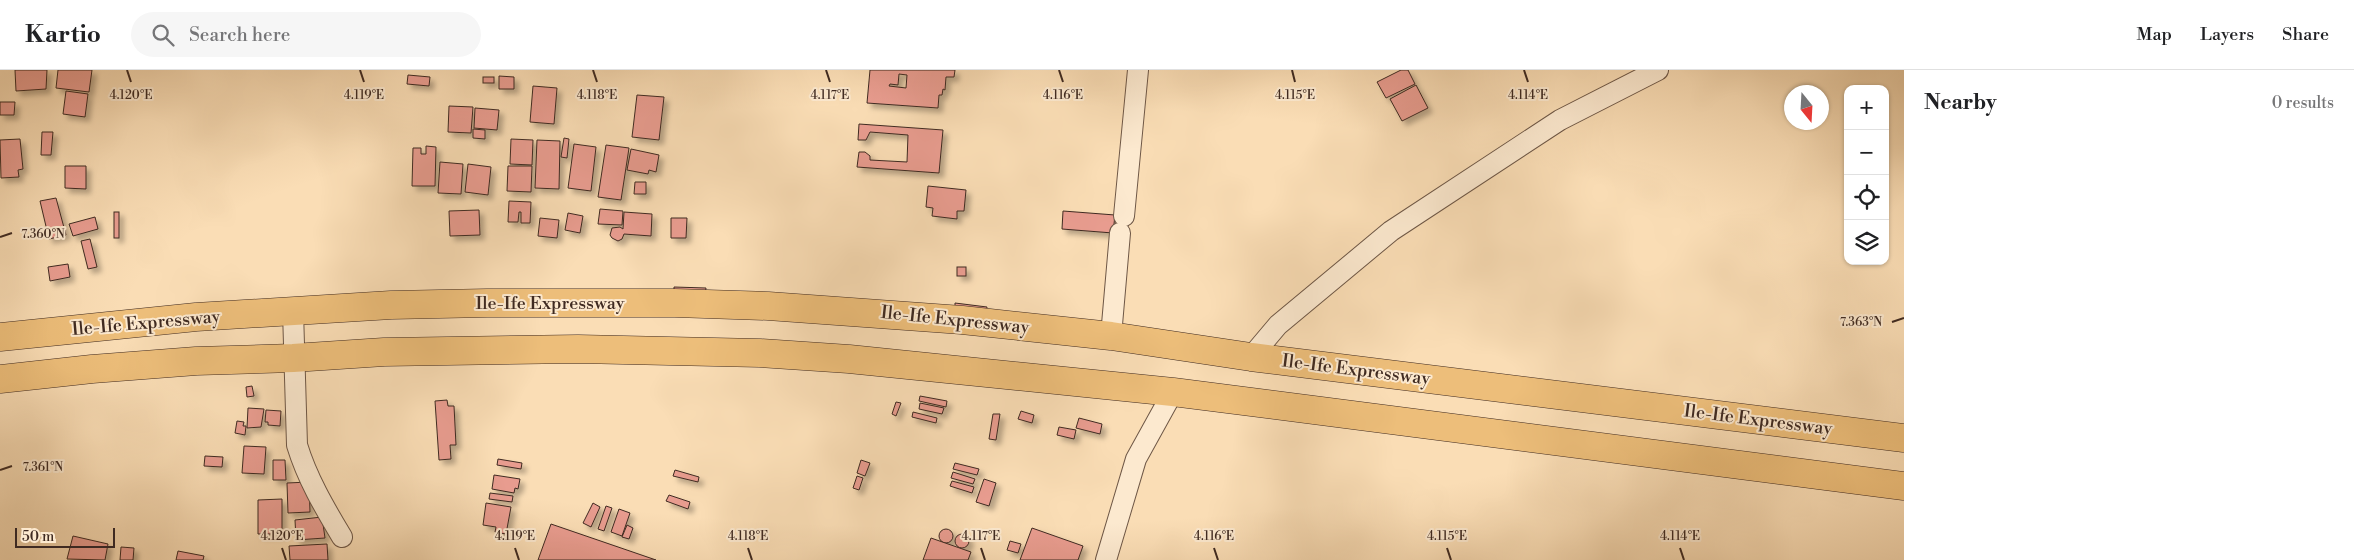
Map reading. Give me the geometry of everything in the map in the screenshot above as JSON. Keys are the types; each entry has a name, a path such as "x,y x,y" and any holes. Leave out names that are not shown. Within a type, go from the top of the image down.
{"highway":[{"name":"Ile-Ife Expressway","path":"0,337 102,325 293,311 487,303 759,305 916,316 1111,336 1251,357 1904,438"},
{"path":"0,379 92,369 186,362 475,349 672,350 849,359 1174,392 1904,486"}],"street":[{"path":"1111,336 1138,70"},
{"path":"1251,357 1278,325 1391,231 1560,120 1658,70"},
{"path":"293,311 297,445 302,464 342,537"},
{"path":"1106,560 1136,459 1174,392"}],"building":[{"path":"15,70 47,70 46,89 16,91"},
{"path":"58,70 92,70 89,92 56,88"},
{"path":"870,70 955,70 954,77 946,77 945,90 943,89 942,95 939,95 938,108 867,103","holes":["899,74 907,75 906,88 889,86 890,84 898,85"]},
{"path":"1401,70 1408,70 1415,84 1386,98 1377,82"},
{"path":"408,75 430,77 429,86 407,84"},
{"path":"499,76 514,77 514,89 499,89"},
{"path":"483,77 494,77 494,83 483,83"},
{"path":"1416,85 1428,108 1402,121 1390,99"},
{"path":"533,86 557,88 554,124 530,122"},
{"path":"66,91 88,94 85,117 63,114"},
{"path":"637,95 664,97 659,140 632,137"},
{"path":"0,102 15,102 14,115 0,115"},
{"path":"449,106 473,107 471,133 448,132"},
{"path":"475,108 499,110 497,130 474,128"},
{"path":"859,124 943,130 939,173 857,167 859,152 865,152 870,156 870,160 907,162 908,135 870,132 866,140 858,140"},
{"path":"473,129 485,130 485,139 473,138"},
{"path":"42,132 53,132 51,155 41,155"},
{"path":"564,138 569,139 567,158 561,157"},
{"path":"20,139 23,169 18,170 19,177 1,178 0,140"},
{"path":"511,139 533,140 532,165 510,164"},
{"path":"537,140 560,141 559,189 535,188"},
{"path":"574,144 596,147 591,191 568,188"},
{"path":"606,145 629,148 621,200 598,197"},
{"path":"426,146 436,147 435,186 412,186 413,148 421,148 421,154 426,154"},
{"path":"631,149 659,155 656,172 649,170 648,174 627,170"},
{"path":"440,162 463,164 461,194 438,193"},
{"path":"468,164 491,167 488,195 465,192"},
{"path":"65,166 86,166 86,189 65,188"},
{"path":"508,166 532,166 531,192 507,191"},
{"path":"635,182 646,182 646,194 634,194"},
{"path":"928,186 966,190 964,211 957,211 957,219 932,216 933,208 926,207"},
{"path":"56,198 66,235 49,239 40,201"},
{"path":"509,201 531,202 530,223 521,223 521,212 519,212 518,222 508,222"},
{"path":"600,209 623,211 622,225 598,224"},
{"path":"479,210 480,235 450,236 449,211"},
{"path":"1063,211 1115,215 1113,233 1062,229"},
{"path":"114,212 119,212 119,238 114,238"},
{"path":"624,212 652,214 651,236 624,234 622,239 618,241 612,238 610,235 612,228 620,227 623,229"},
{"path":"568,213 583,216 580,233 565,230"},
{"path":"95,217 98,229 73,236 69,224"},
{"path":"540,218 559,220 557,238 538,236"},
{"path":"671,218 687,218 686,238 671,238"},
{"path":"90,239 97,267 88,269 81,241"},
{"path":"68,264 70,277 50,281 48,267"},
{"path":"957,267 966,267 966,276 957,276"},
{"path":"674,287 706,288 705,295 674,294"},
{"path":"955,303 987,307 986,313 955,309"},
{"path":"252,386 254,396 247,397 246,387"},
{"path":"920,396 947,401 946,407 919,401"},
{"path":"447,400 448,406 454,406 456,445 450,445 451,459 439,460 435,401"},
{"path":"896,402 901,403 896,416 892,414"},
{"path":"920,403 944,408 942,414 919,409"},
{"path":"248,408 264,409 261,427 247,428"},
{"path":"266,410 281,411 280,426 268,425 268,422 265,422"},
{"path":"1021,411 1034,415 1032,423 1018,419"},
{"path":"913,412 937,418 936,423 912,417"},
{"path":"993,414 1000,414 996,440 989,439"},
{"path":"1079,418 1102,424 1100,434 1076,428"},
{"path":"237,421 244,422 243,426 246,426 245,435 235,433"},
{"path":"1059,427 1076,430 1074,439 1057,435"},
{"path":"244,446 266,447 264,474 242,473"},
{"path":"205,456 223,457 222,467 204,466"},
{"path":"498,459 522,463 521,469 497,465"},
{"path":"273,460 285,460 286,480 273,480"},
{"path":"861,460 870,463 865,476 857,473"},
{"path":"955,463 979,469 977,475 953,469"},
{"path":"675,470 699,477 698,482 673,476"},
{"path":"953,472 975,479 973,484 951,478"},
{"path":"494,475 520,479 518,489 515,488 514,493 492,489"},
{"path":"857,476 863,478 859,490 853,488"},
{"path":"984,479 996,483 989,506 976,502"},
{"path":"952,481 974,487 972,493 950,486"},
{"path":"309,482 310,512 288,513 287,483"},
{"path":"490,493 513,496 512,502 489,499"},
{"path":"669,495 690,502 688,509 666,501"},
{"path":"282,499 282,534 258,534 258,500"},
{"path":"486,503 511,507 506,534 495,532 496,527 483,525"},
{"path":"593,503 600,507 591,527 583,523"},
{"path":"606,506 612,508 604,531 598,529"},
{"path":"619,509 630,513 622,536 611,532"},
{"path":"322,517 325,538 296,540 295,520"},
{"path":"551,524 656,560 538,560"},
{"path":"627,525 633,528 629,539 622,537"},
{"path":"1032,528 1083,546 1078,560 1020,560"},
{"path":"946,529 951,531 953,536 951,541 946,543 941,541 939,536 941,531"},
{"path":"962,534 967,536 969,541 967,546 962,548 957,546 955,541 957,536"},
{"path":"73,536 108,544 105,560 67,559"},
{"path":"931,538 971,552 968,560 923,560"},
{"path":"1010,541 1021,544 1018,553 1007,550"},
{"path":"327,544 328,560 290,560 289,546"},
{"path":"121,547 134,548 133,560 120,560"},
{"path":"178,551 204,556 203,560 176,560"}]}
